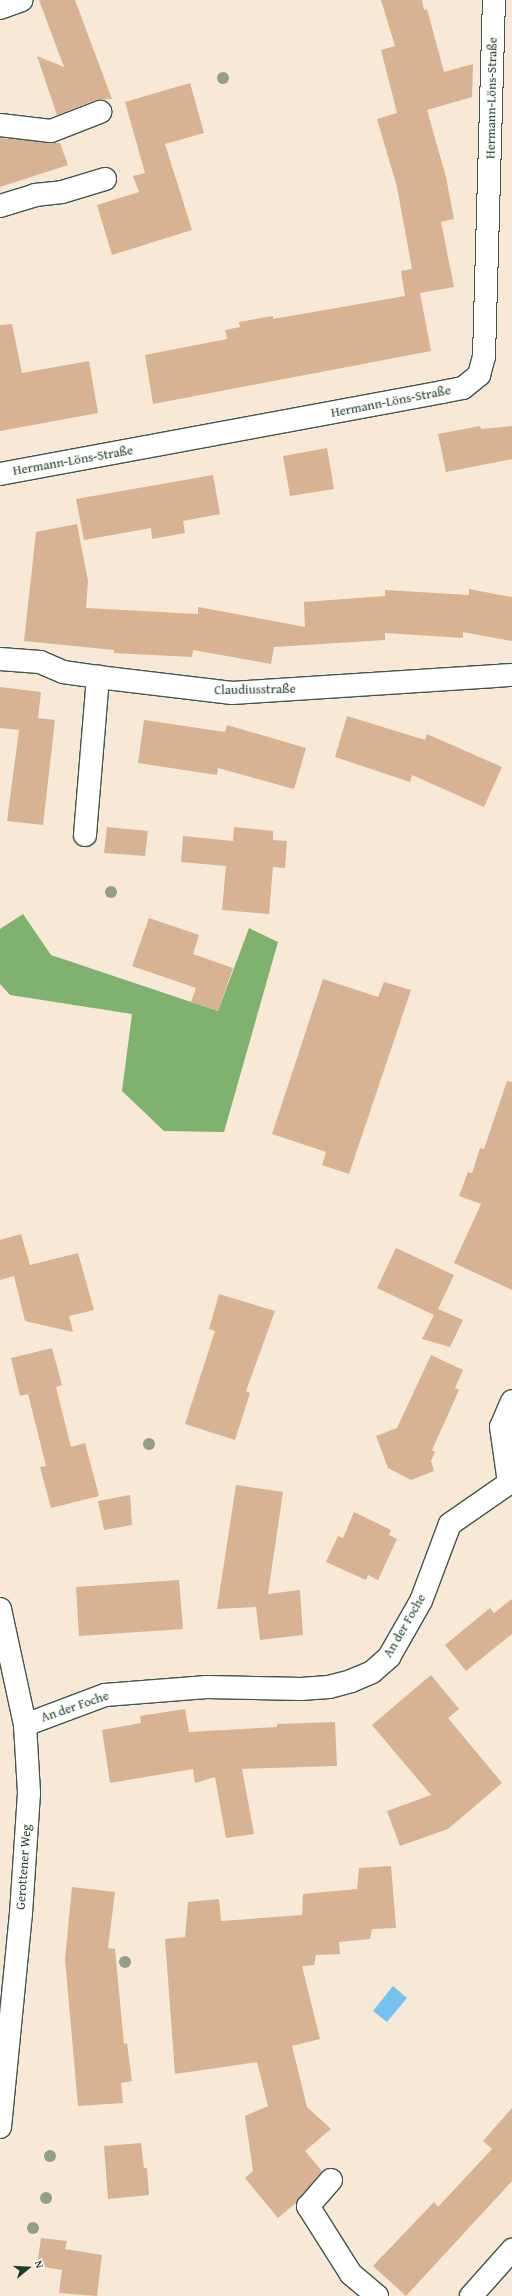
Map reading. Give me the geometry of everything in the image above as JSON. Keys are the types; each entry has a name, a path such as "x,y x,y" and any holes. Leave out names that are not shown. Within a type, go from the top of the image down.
{"street":[{"path":"0,8 22,0"},
{"name":"Hermann-Löns-Straße","path":"0,474 463,388 479,375 484,356 494,0"},
{"path":"0,125 51,131 100,112"},
{"path":"0,206 35,195 62,192 105,179"},
{"name":"Claudiusstraße","path":"0,659 40,662 63,672 232,693 512,674"},
{"path":"85,835 98,677"},
{"name":"An der Foche","path":"25,1725 105,1695 207,1687 322,1687 351,1681 372,1672 389,1657 421,1601 450,1524 511,1482 501,1427 512,1401"},
{"name":"Gerottener Weg","path":"0,1609 25,1725 29,1793 20,1919 0,2127"},
{"path":"331,2180 308,2206 351,2274 377,2296"},
{"path":"471,2296 512,2250"}],"green space":[{"path":"23,914 51,955 218,1011 249,928 278,942 224,1132 164,1131 122,1091 132,1014 10,995 0,984 0,929"}],"water":[{"path":"393,1986 407,1998 387,2022 373,2011"}],"building":[{"path":"39,0 75,0 112,99 95,100 57,115 37,56 64,67"},
{"path":"381,0 422,0 424,10 427,9 444,72 473,64 472,97 427,110 446,177 454,219 441,222 454,287 420,293 431,351 153,404 145,355 227,339 225,330 240,327 239,322 273,316 273,319 405,296 401,271 412,269 397,187 377,119 397,113 381,50 395,46"},
{"path":"190,83 204,133 165,144 192,230 112,255 97,205 139,192 133,176 145,173 125,102"},
{"path":"0,138 60,143 68,165 0,187"},
{"path":"12,324 22,373 89,361 98,413 0,431 0,325"},
{"path":"480,426 481,429 512,426 512,459 446,472 438,434"},
{"path":"327,448 334,489 290,496 283,456"},
{"path":"213,475 220,514 183,521 185,533 152,539 151,528 84,540 76,499"},
{"path":"77,524 88,581 86,608 198,614 198,607 305,627 304,602 385,596 385,590 469,595 469,589 512,597 512,641 463,632 463,638 385,633 385,640 274,647 271,664 193,650 192,657 114,653 114,650 24,641 36,532"},
{"path":"0,687 41,692 38,718 55,720 43,825 7,821 19,730 0,728"},
{"path":"347,716 425,740 427,734 502,767 484,807 412,775 410,782 335,757"},
{"path":"144,720 225,732 227,725 306,748 294,789 218,768 217,775 138,763"},
{"path":"107,827 148,831 145,856 104,853"},
{"path":"234,827 273,831 273,840 287,841 285,868 273,867 269,914 222,910 226,866 181,862 183,836 233,841"},
{"path":"149,918 199,935 193,954 233,968 218,1011 191,1002 196,988 132,966"},
{"path":"323,979 378,997 384,982 411,990 349,1174 322,1165 326,1152 272,1134"},
{"path":"507,1081 512,1082 512,1290 454,1263 481,1204 459,1196 468,1172 472,1173 480,1148 484,1149"},
{"path":"21,1234 30,1265 78,1253 94,1310 69,1316 73,1332 25,1321 14,1276 0,1280 0,1240"},
{"path":"396,1248 454,1275 438,1309 463,1320 450,1347 422,1339 434,1315 377,1288"},
{"path":"219,1294 275,1311 246,1391 250,1393 235,1440 185,1424 215,1331 209,1329"},
{"path":"52,1348 62,1385 56,1387 71,1447 85,1443 99,1496 51,1508 40,1467 46,1466 28,1394 20,1396 11,1358"},
{"path":"431,1355 463,1370 455,1388 459,1390 432,1450 435,1452 431,1461 434,1471 411,1480 388,1468 376,1436 397,1428"},
{"path":"236,1485 283,1492 268,1594 300,1590 303,1635 260,1640 256,1607 217,1609"},
{"path":"130,1495 132,1525 104,1530 98,1501"},
{"path":"354,1512 391,1530 389,1535 397,1539 378,1580 368,1575 366,1580 326,1562 338,1536 343,1538"},
{"path":"179,1580 183,1629 79,1636 76,1587"},
{"path":"512,1599 512,1634 466,1671 445,1645 490,1608 494,1613"},
{"path":"431,1675 459,1709 448,1718 502,1783 448,1829 400,1846 387,1811 431,1795 372,1725"},
{"path":"185,1709 189,1732 277,1727 277,1724 335,1722 337,1766 242,1769 254,1834 226,1838 215,1777 195,1783 193,1769 110,1783 102,1730 141,1723 140,1716"},
{"path":"391,1866 396,1928 372,1929 370,1939 339,1942 340,1954 316,1955 314,1965 302,1966 320,2039 292,2046 307,2107 331,2129 305,2151 322,2171 297,2202 278,2218 245,2178 253,2171 245,2116 268,2106 257,2062 175,2074 165,1939 185,1937 188,1902 219,1899 221,1921 302,1915 303,1894 357,1889 359,1868"},
{"path":"72,1887 115,1892 108,1948 115,1949 124,2044 127,2043 132,2081 121,2083 123,2103 78,2106 65,1959"},
{"path":"512,2108 512,2181 406,2296 373,2266 434,2202 438,2207 492,2149 483,2141"},
{"path":"141,2143 144,2168 147,2168 149,2195 108,2199 104,2146"},
{"path":"41,2238 67,2241 65,2249 102,2255 97,2296 59,2293 64,2255 62,2270 37,2266"}]}
